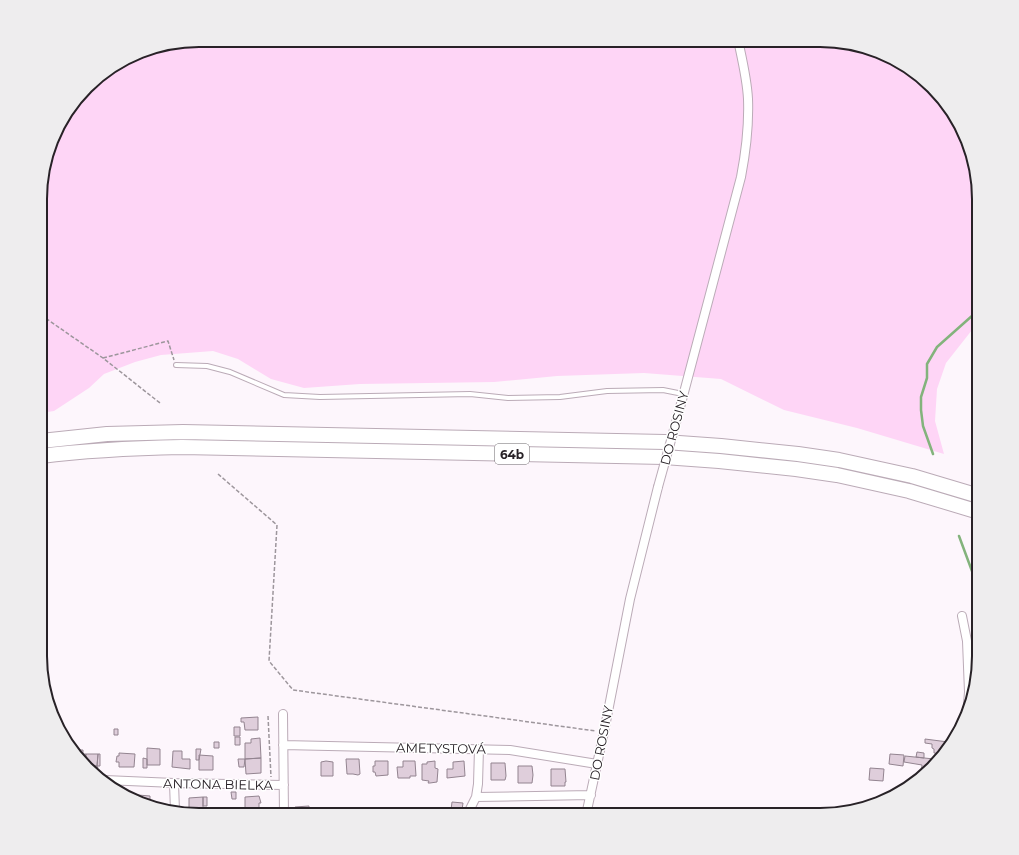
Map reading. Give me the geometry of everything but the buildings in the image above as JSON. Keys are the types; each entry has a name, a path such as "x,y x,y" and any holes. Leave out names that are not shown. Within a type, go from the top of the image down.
{"highway":[{"name":"64b","path":"47,441 70,437 107,434 182,432 673,443 757,449 839,460 912,476 972,494"},
{"name":"64b","path":"47,455 108,449 182,447 680,458 757,464 837,475 909,491 972,510"}],"street":[{"name":"DO ROSINY","path":"588,808 630,599 658,487 741,177 748,124 748,98 739,47"},
{"path":"962,616 968,641 969,686"},
{"name":"ANTONA BIELKA","path":"112,780 284,785 283,714"},
{"name":"AMETYSTOVÁ","path":"283,745 510,750 597,764"},
{"path":"470,808 476,797 480,749"},
{"path":"174,783 175,806"},
{"path":"284,785 284,808"},
{"path":"476,797 591,795"}],"lane":[{"path":"176,365 207,366 230,372 284,395 320,398 470,394 508,398 560,397 607,391 663,390 684,394"}],"path":[{"path":"47,319 103,358 160,403"},
{"path":"103,358 168,341 176,365"},
{"path":"218,474 277,525 269,661 293,690 604,732"},
{"path":"268,716 271,780"}],"shaded area":[{"path":"189,47 840,48 869,55 896,67 920,85 941,107 952,123 967,160 972,189 972,330 946,363 937,389 935,421 944,454 857,428 784,410 721,379 644,373 557,376 494,382 360,384 304,388 271,379 238,359 213,351 161,355 135,362 104,374 89,388 54,411 47,412 47,189 52,160 67,123 78,107 99,85 123,67 160,52"}],"waterway":[{"path":"933,454 923,426 921,410 921,397 927,378 927,364 937,347 972,316"},
{"path":"959,536 972,571"}]}
